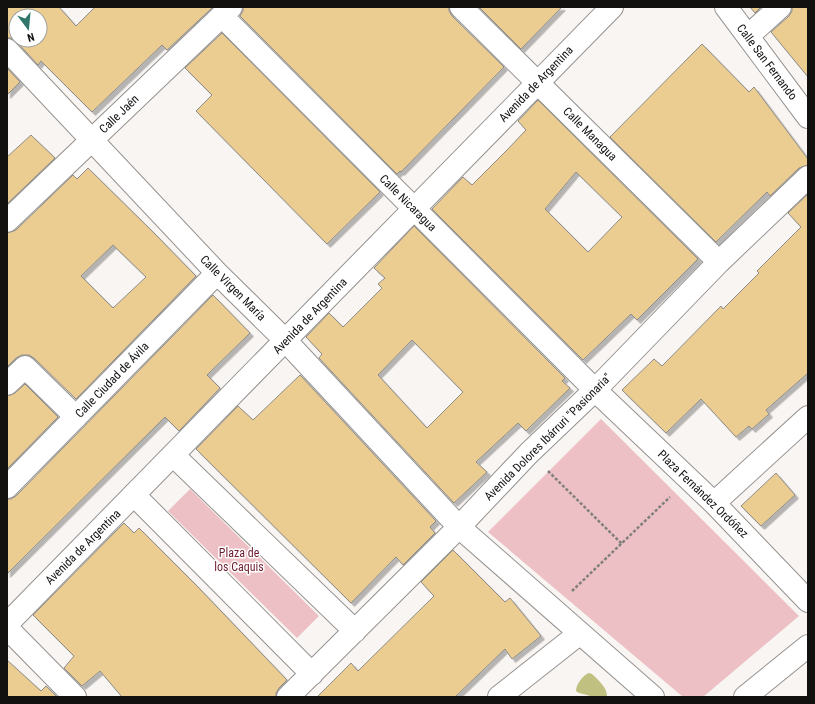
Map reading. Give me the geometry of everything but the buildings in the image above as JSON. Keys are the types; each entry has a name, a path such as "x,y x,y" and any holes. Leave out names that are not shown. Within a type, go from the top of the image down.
{"street":[{"name":"Calle Managua","path":"461,7 719,262"},
{"name":"Avenida de Argentina","path":"7,624 612,7"},
{"name":"Calle San Fernando","path":"726,7 808,117"},
{"path":"748,36 780,7"},
{"name":"Calle Jaén","path":"7,221 226,12"},
{"name":"Calle Nicaragua","path":"226,12 414,209 595,390"},
{"name":"Calle Virgen María","path":"7,50 217,273 285,340 460,527"},
{"name":"Avenida Dolores Ibárruri \"Pasionaria\"","path":"288,697 460,527 529,453 595,390 719,262 808,177"},
{"name":"Calle Ciudad de Ávila","path":"7,487 217,273"},
{"path":"7,384 24,367 76,417"},
{"name":"Plaza Fernández Ordóñez","path":"595,390 714,503 808,601"},
{"path":"714,503 808,417"},
{"path":"173,455 355,631"},
{"path":"134,495 312,674"},
{"path":"460,527 653,697"},
{"path":"7,628 75,697"},
{"path":"499,697 580,633"},
{"path":"745,697 808,647"}],"path":[{"path":"529,453 622,544"},
{"path":"553,609 689,479"}],"green space":[{"path":"601,419 799,616 703,697 683,697 488,532"},
{"name":"Plaza de los Caquis","path":"190,489 319,616 297,638 168,511"}],"shaded area":[{"path":"589,673 602,684 606,690 607,697 591,697 576,691 580,680"}]}
